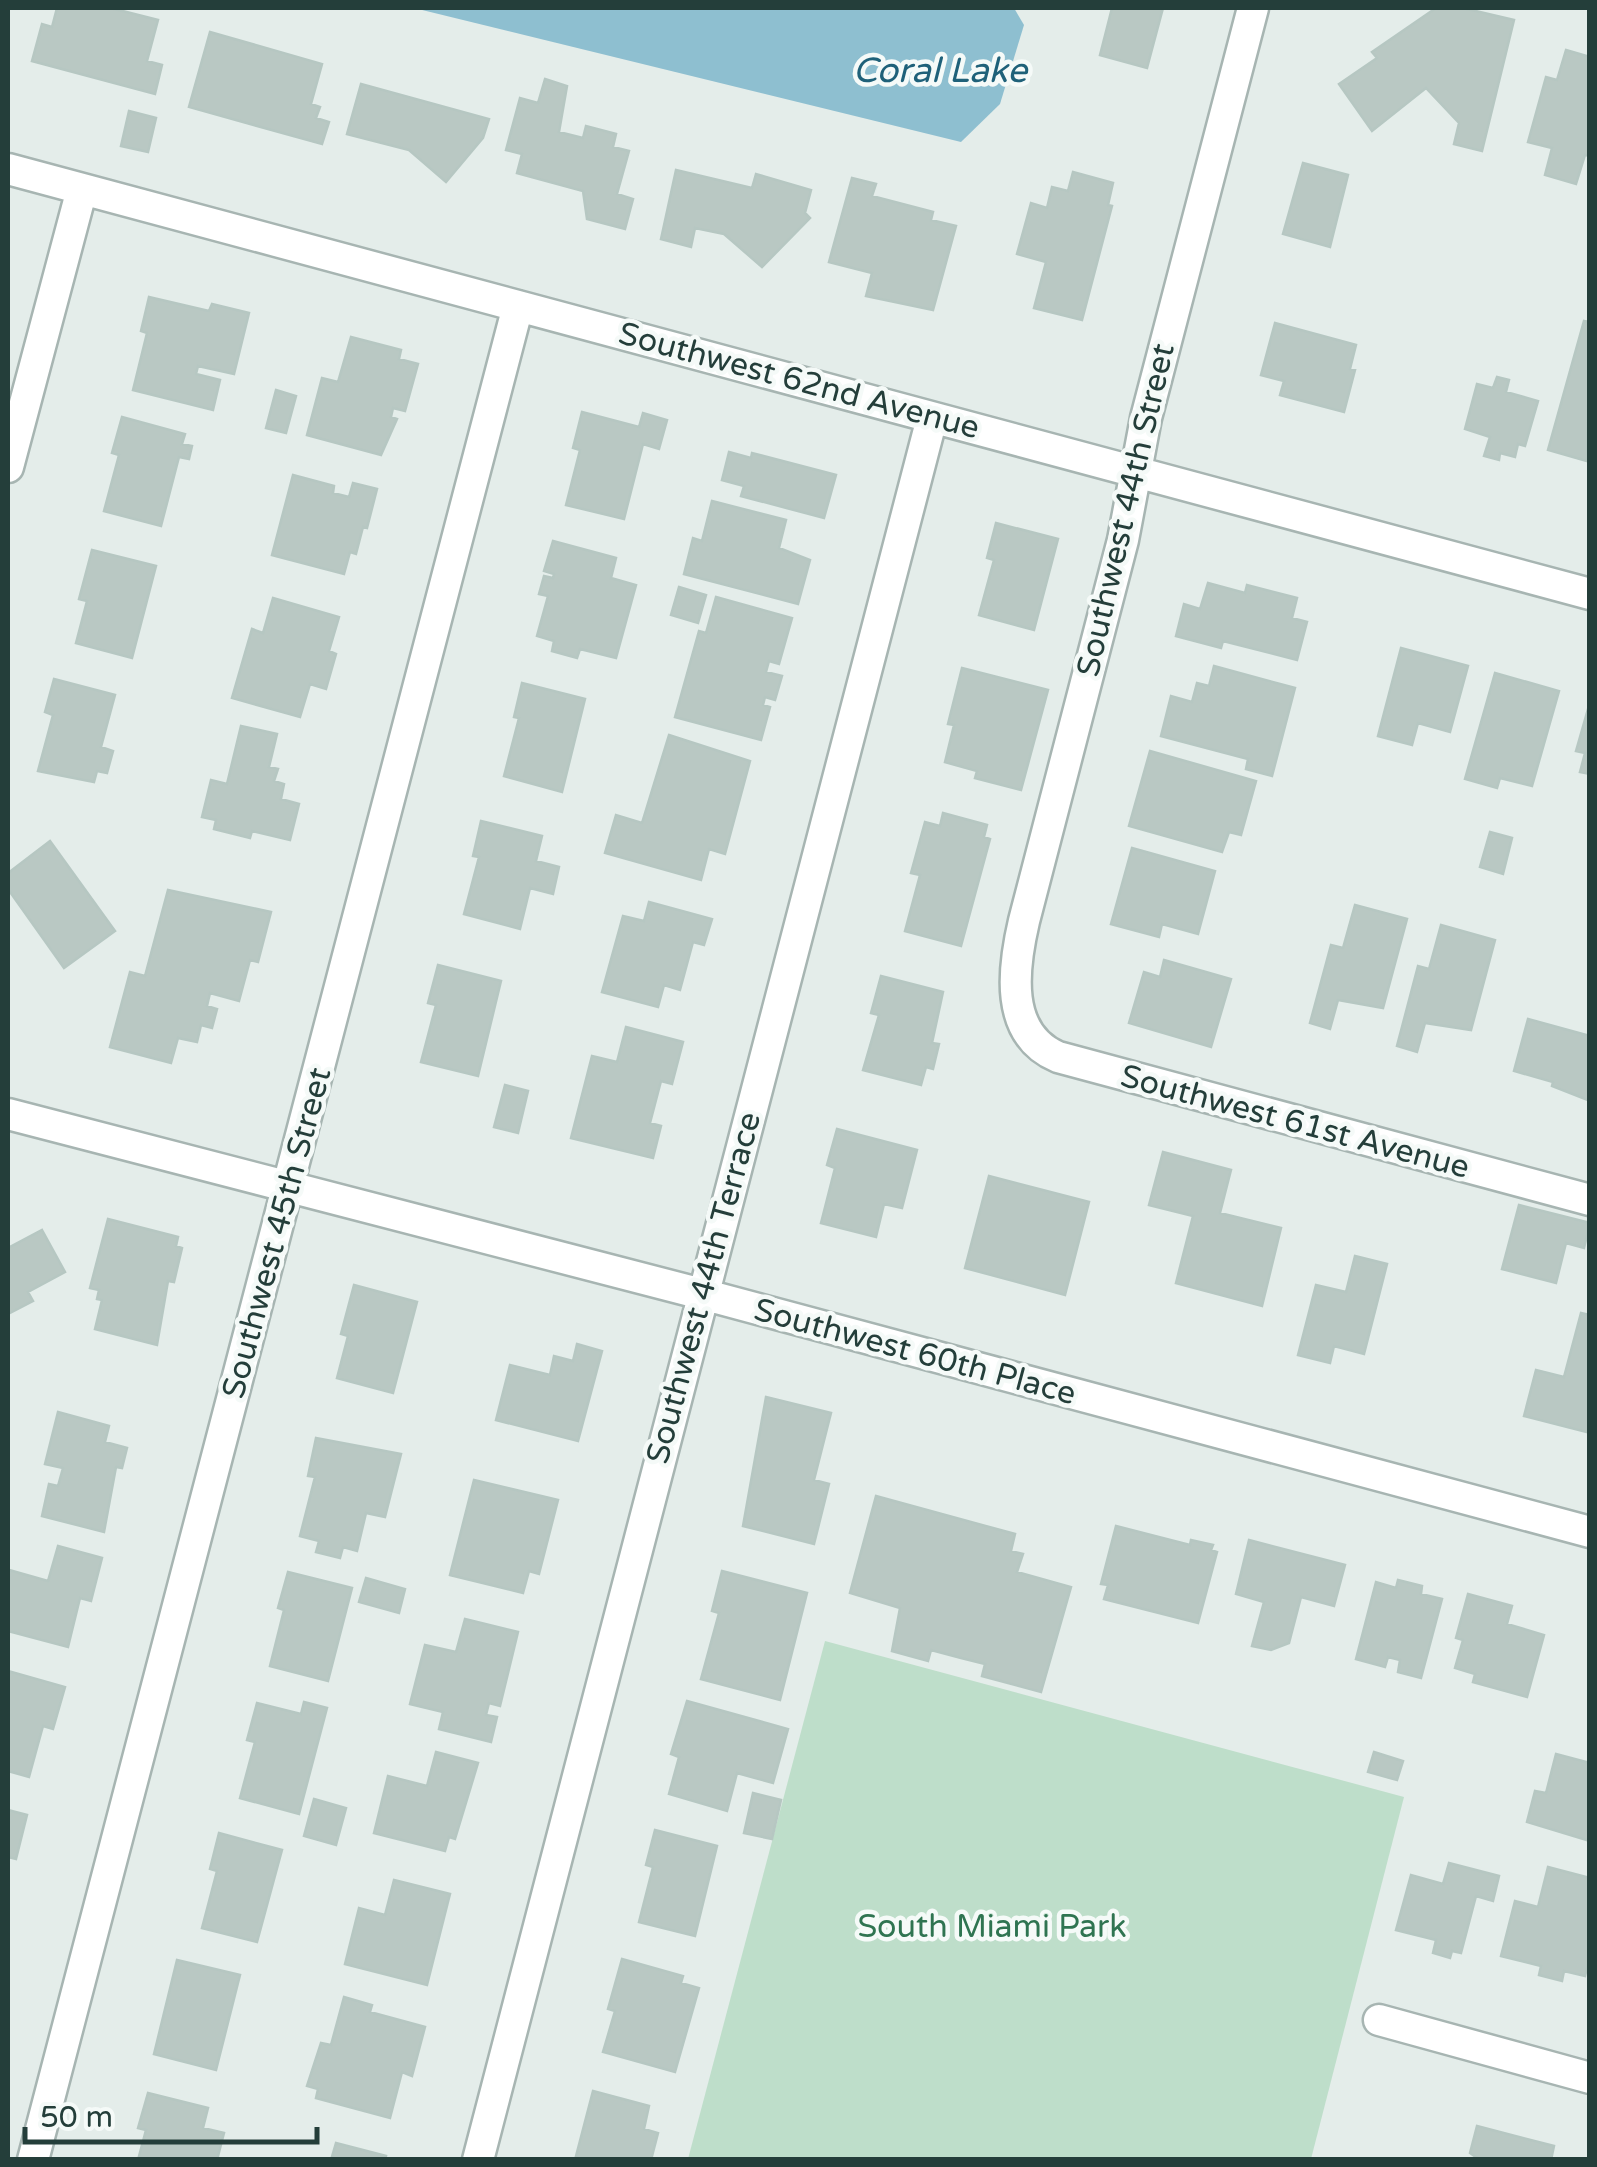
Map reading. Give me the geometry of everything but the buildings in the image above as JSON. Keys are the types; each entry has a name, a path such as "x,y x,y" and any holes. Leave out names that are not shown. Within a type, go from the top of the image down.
{"street":[{"name":"Southwest 44th Street","path":"1020,1015 1016,980 1020,937 1137,472 1146,418 1253,8"},
{"name":"Southwest 62nd Avenue","path":"8,169 1590,594"},
{"path":"8,467 82,189"},
{"name":"Southwest 45th Street","path":"33,2160 518,306"},
{"name":"Southwest 44th Terrace","path":"478,2160 932,418"},
{"name":"Southwest 61st Avenue","path":"1020,1015 1035,1043 1058,1057 1590,1200"},
{"name":"Southwest 60th Place","path":"8,1114 702,1294 1590,1532"},
{"path":"1379,2020 1590,2078"}],"green space":[{"name":"South Miami Park","path":"825,1641 1404,1797 1311,2159 688,2159"}],"water":[{"name":"Coral Lake","path":"414,8 1014,8 1024,25 1000,104 961,142"}]}
